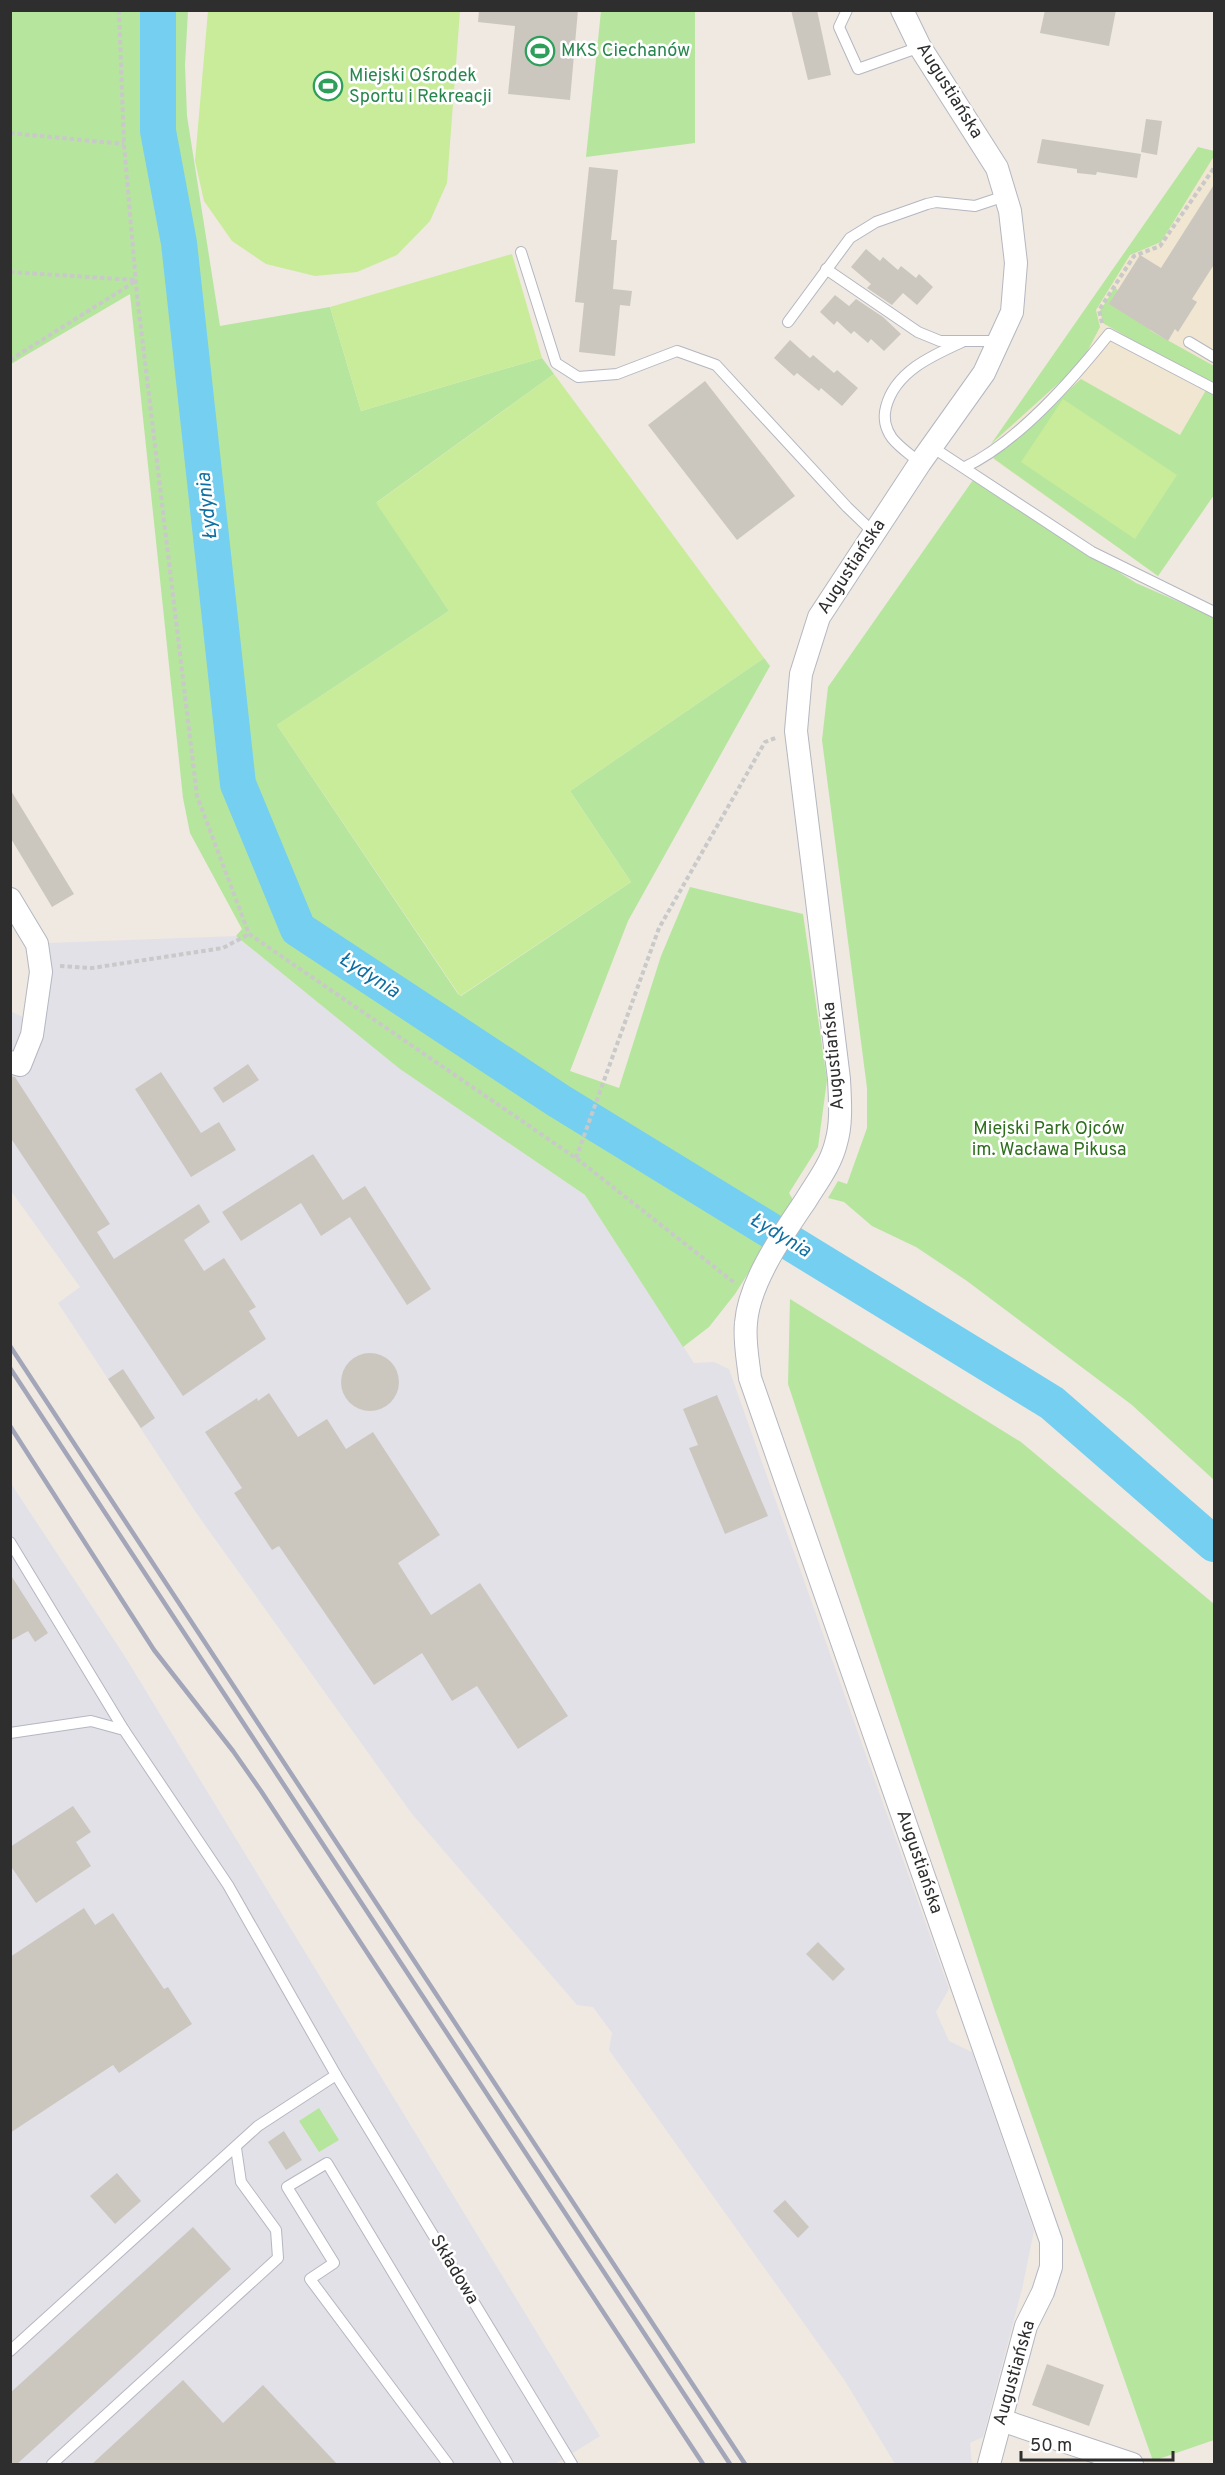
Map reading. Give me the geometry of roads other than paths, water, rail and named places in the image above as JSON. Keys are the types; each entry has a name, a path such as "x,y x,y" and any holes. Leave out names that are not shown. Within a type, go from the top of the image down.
{"street":[{"name":"Augustiańska","path":"902,10 920,47 998,168 1010,211 1016,263 1012,312 984,373 926,455 819,617 801,674 796,731 838,1067 840,1108 836,1144 822,1174 768,1259 753,1297 746,1321 746,1353 750,1378 1052,2241 1051,2268 1043,2292 1026,2326 989,2464"},
{"path":"10,899 37,944 41,972 32,1035 20,1065 10,1062"},
{"path":"1001,2420 1132,2464"}],"lane":[{"path":"848,10 839,27 858,69 920,47"},
{"path":"788,322 850,238 876,222 936,202 975,206 1005,196"},
{"path":"521,252 556,363 578,377 617,374 677,351 716,365 847,507 874,533"},
{"path":"826,269 918,332 940,341 1000,341"},
{"path":"965,467 999,448 1077,374 1109,334 1215,389"},
{"path":"965,341 932,356 909,371 897,383 889,396 883,415 892,438 926,455 965,467 1092,552 1215,612"},
{"path":"1189,342 1215,357"},
{"name":"Składowa","path":"10,1542 124,1730 228,1885 336,2075 572,2464"},
{"path":"10,1733 91,1721 124,1730"},
{"path":"10,2351 258,2126 336,2075"},
{"path":"52,2464 278,2258 276,2230 241,2182 236,2148"},
{"path":"448,2464 310,2279 334,2263 287,2187 327,2163 508,2464"}],"waterway":[{"name":"Łydynia","path":"158,10 158,131 179,243 238,784 298,929 559,1101 1052,1403 1214,1544"}],"railway":[{"path":"10,1346 745,2464"},
{"path":"10,1368 730,2464"},
{"path":"10,1426 154,1650 233,1751 261,1791 703,2464"}],"place":[{"name":"MKS Ciechanów","path":"540,51"},
{"name":"Miejski Ośrodek Sportu i Rekreacji","path":"328,86"}],"park label":[{"name":"Miejski Park Ojców im. Wacława Pikusa","path":"1049,1139"}]}
